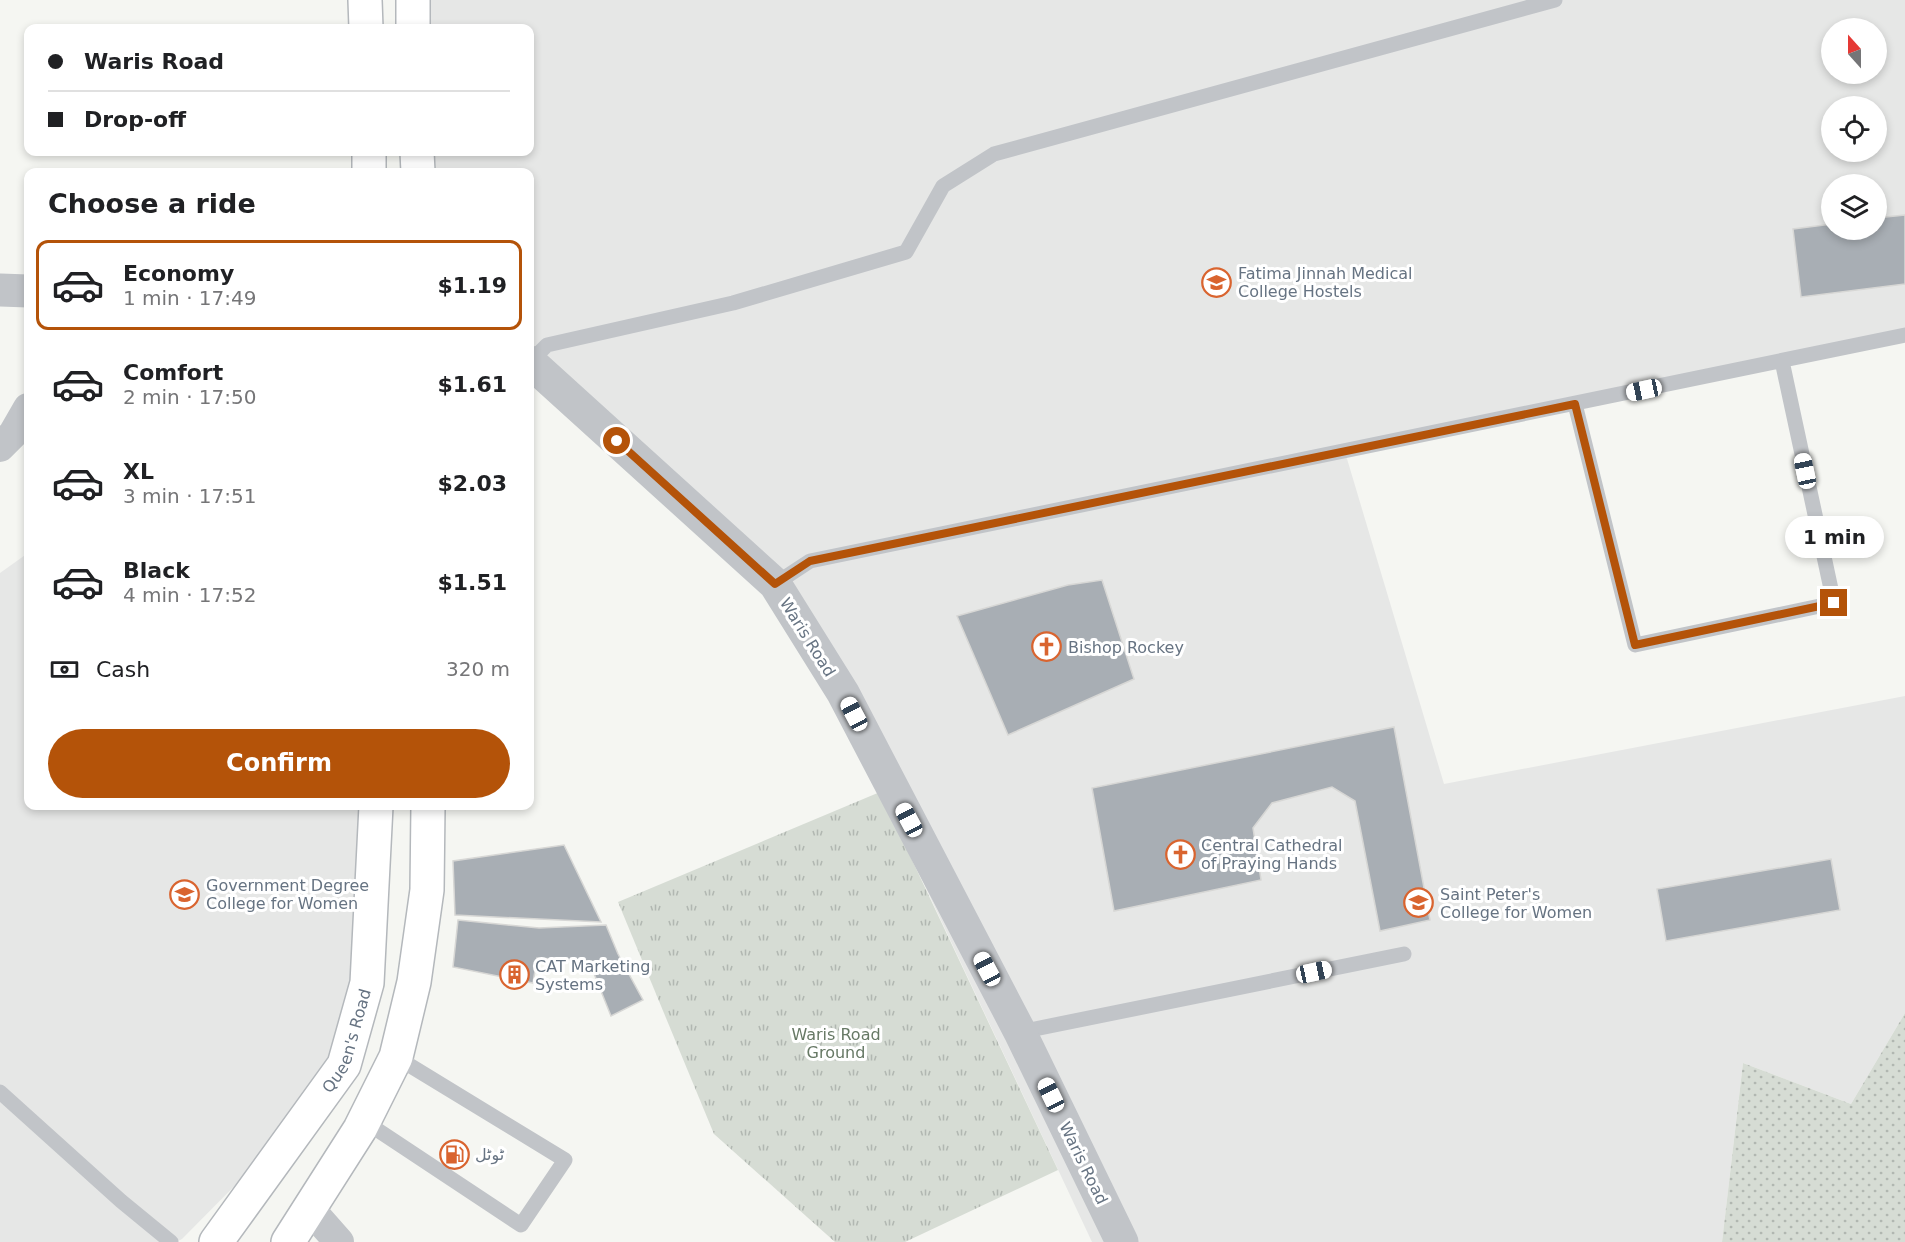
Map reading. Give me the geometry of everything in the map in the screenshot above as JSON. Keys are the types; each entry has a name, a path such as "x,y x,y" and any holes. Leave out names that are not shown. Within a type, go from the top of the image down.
{"main road":[{"path":"365,0 366,24"},
{"path":"413,0 414,24"},
{"name":"Queen's Road","path":"216,1242 344,1065 367,983 376,810"},
{"path":"288,1242 364,1121 396,1057 414,982 427,890 428,810"}],"street":[{"path":"0,290 24,291"},
{"name":"Waris Road","path":"534,366 775,584 843,693 1020,1032 1122,1242"},
{"path":"0,447 13,434 24,415"},
{"path":"309,1208 339,1242"}],"lane":[{"path":"534,358 547,345 733,303 906,252 943,186 993,154 1555,0"},
{"path":"775,584 810,561 1905,335"},
{"path":"1575,404 1635,645 1834,603 1782,361"},
{"path":"1020,1032 1404,954"},
{"path":"364,1121 521,1225 565,1160 396,1057"},
{"path":"0,1092 121,1201 171,1242"}],"shaded area":[{"path":"413,0 1905,0 1905,335 1345,452 1444,784 1905,696 1905,1013 1851,1104 1743,1063 1722,1242 1092,1242 777,571 534,371 534,168 418,168 417,156 534,156 534,24 413,24"},
{"name":"Government Degree College for Women","path":"24,556 24,810 374,810 342,1063 281,1139 182,1239 176,1242 0,1242 0,573"}],"green space":[{"name":"Waris Road Ground","path":"880,792 1058,1170 905,1242 835,1242 714,1134 618,902"},
{"path":"1905,1013 1905,1242 1722,1242 1743,1063 1851,1104"}],"building":[{"path":"1905,215 1905,284 1801,297 1793,229 1821,225 1821,240 1887,240 1887,217"},
{"name":"Bishop Rockey","path":"1102,580 1134,679 1008,735 957,616 1068,585"},
{"name":"Central Cathedral of Praying Hands","path":"1394,727 1430,920 1380,931 1355,801 1332,787 1272,803 1253,828 1261,880 1114,911 1092,788"},
{"path":"564,845 601,922 455,915 453,861"},
{"path":"1831,859 1840,910 1666,941 1657,889"},
{"name":"CAT Marketing Systems","path":"458,920 539,928 606,925 618,954 643,1000 611,1016 589,961 537,958 533,983 453,967"}],"place":[{"name":"Fatima Jinnah Medical College Hostels","path":"1217,282"},
{"name":"Bishop Rockey","path":"1047,647"},
{"name":"Central Cathedral of Praying Hands","path":"1180,854"},
{"name":"Government Degree College for Women","path":"185,894"},
{"name":"Saint Peter's College for Women","path":"1419,903"},
{"name":"CAT Marketing Systems","path":"514,975"},
{"name":"ٹوٹل","path":"454,1154"}],"route":[{"path":"617,441 775,584 810,561 1575,404 1635,645 1834,603"}]}
